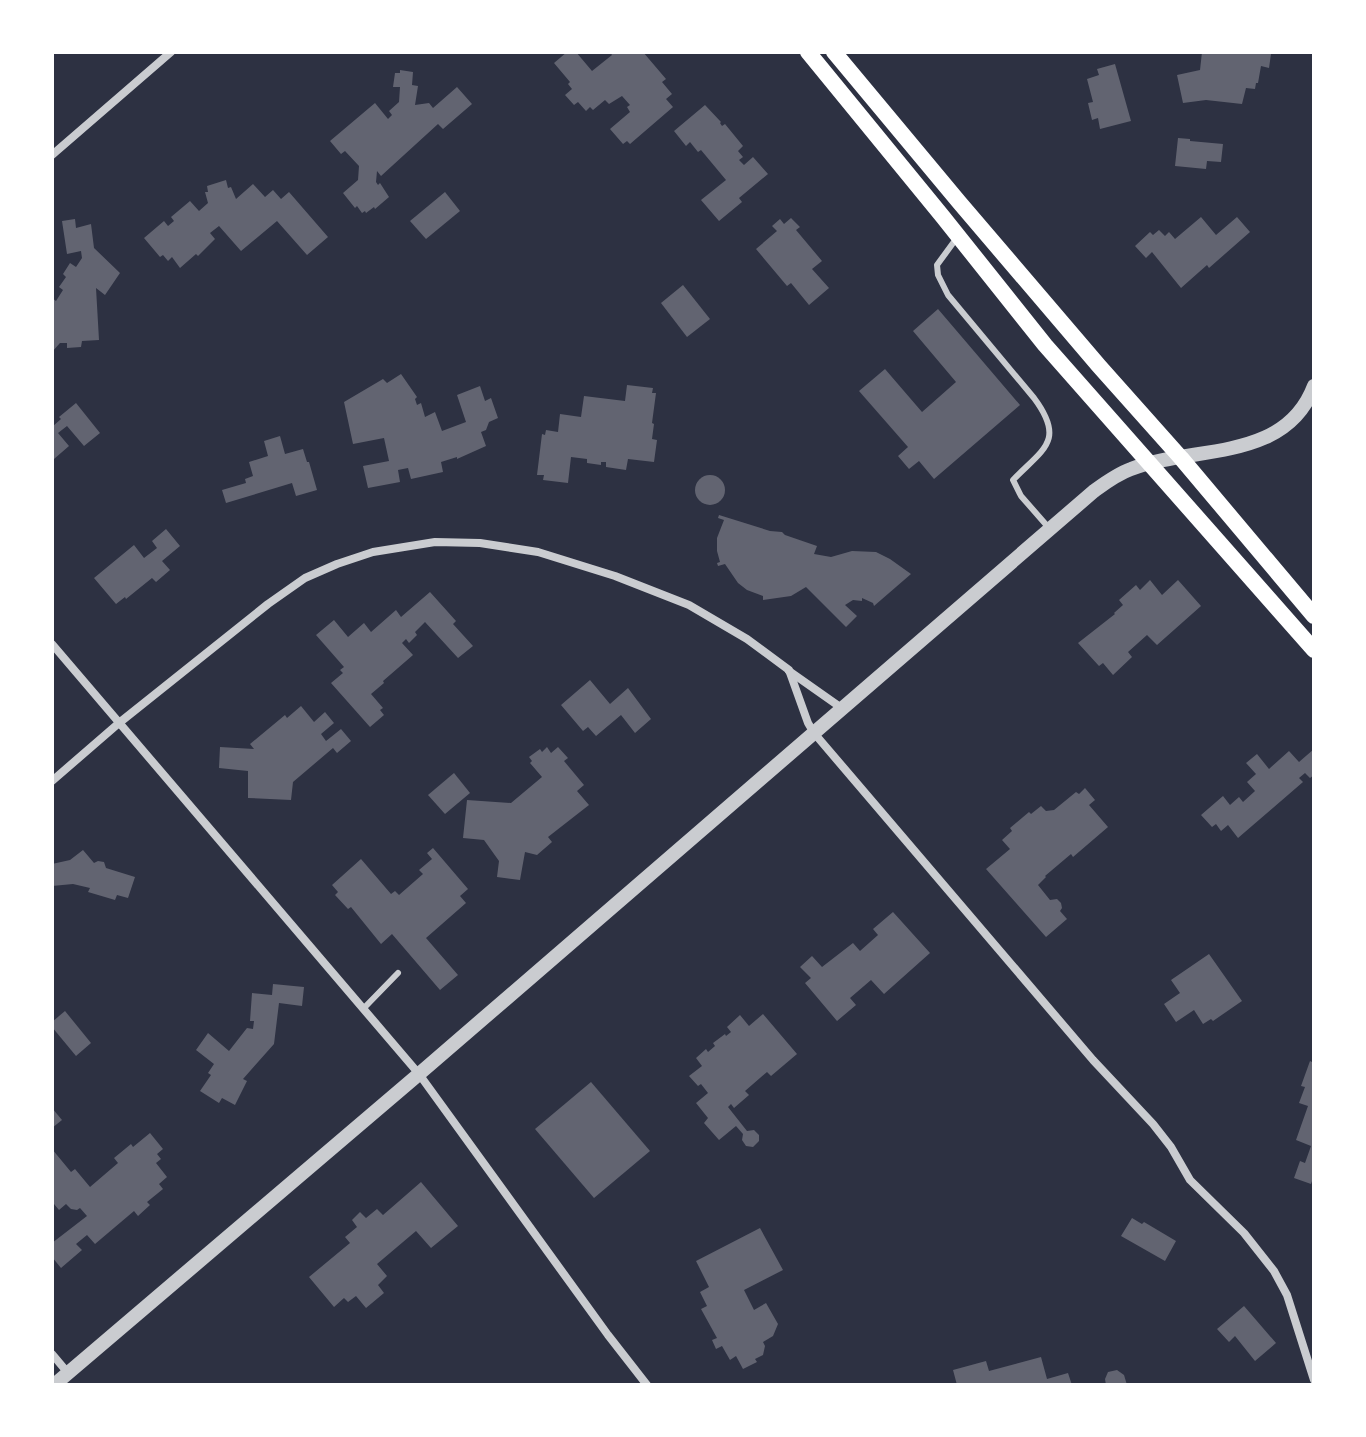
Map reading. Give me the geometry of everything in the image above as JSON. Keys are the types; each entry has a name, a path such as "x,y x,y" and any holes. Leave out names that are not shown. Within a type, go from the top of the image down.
{"main road":[{"path":"808,52 1045,345 1314,650"},
{"path":"834,52 1314,616"},
{"path":"943,217 959,202"}],"street":[{"path":"52,155 171,52"},
{"path":"54,1385 1094,491 1131,469 1250,444 1288,423 1309,399 1314,386"},
{"path":"52,781 119,723 305,578 373,552 435,542 480,543 538,552 615,576 689,605 747,639 843,709"},
{"path":"52,644 419,1074 647,1385"},
{"path":"789,670 814,733 1093,1060 1153,1124 1190,1180 1260,1252 1287,1295 1314,1380"},
{"path":"52,1354 68,1373"}],"lane":[{"path":"958,236 937,265 938,275 948,295 1034,398 1050,425 1050,437 1043,452 1013,480 1021,496 1051,529"},
{"path":"364,1008 398,973"}],"building":[{"path":"567,52 576,52 592,71 612,55 610,52 643,52 666,79 662,82 672,94 666,99 673,107 630,144 627,141 623,144 610,129 630,112 627,107 630,105 622,96 609,104 605,100 593,110 590,107 586,111 578,102 574,105 565,95 572,89 568,84 570,82 554,63"},
{"path":"1202,52 1271,54 1269,68 1261,66 1255,89 1246,88 1242,104 1206,100 1183,103 1177,75 1200,70"},
{"path":"1115,64 1131,121 1100,129 1098,118 1092,120 1088,103 1093,102 1087,79 1099,75 1097,69"},
{"path":"400,70 413,72 412,85 418,86 415,105 429,103 433,108 457,87 472,104 443,129 438,124 381,176 377,171 376,182 389,197 375,209 362,213 343,193 358,180 359,166 345,151 341,154 330,141 375,103 388,119 392,115 389,111 399,102 400,87 393,87 395,73 400,73"},
{"path":"705,105 743,146 738,151 743,157 739,160 744,165 753,157 768,174 739,198 742,202 719,221 701,200 726,180 701,150 698,152 690,142 686,146 674,131"},
{"path":"1178,138 1223,144 1221,162 1207,161 1206,169 1175,166"},
{"path":"226,180 236,199 253,184 265,197 273,190 281,199 289,192 328,237 307,255 277,221 241,251 219,226 210,233 215,239 180,268 172,257 168,261 163,255 160,257 144,238 164,221 168,226 174,221 171,217 190,201 199,211 208,203 207,186"},
{"path":"445,192 460,211 426,239 410,221"},
{"path":"1201,217 1216,235 1237,217 1250,232 1181,288 1152,252 1146,258 1135,246 1150,232 1153,235 1159,230 1165,236 1169,232 1175,239"},
{"path":"791,218 800,227 796,230 822,261 812,269 829,288 809,305 791,283 787,286 756,249 777,231 772,226 780,219 784,224"},
{"path":"75,219 76,228 91,224 94,248 120,273 105,295 96,288 99,340 82,341 81,347 67,348 67,343 60,343 52,352 52,298 56,301 63,290 59,287 70,263 76,267 82,258 81,251 67,254 62,221"},
{"path":"683,285 710,319 687,337 661,303"},
{"path":"938,309 1020,405 934,479 919,461 909,469 898,456 908,447 859,391 885,369 922,412 956,382 913,331"},
{"path":"401,374 417,397 417,405 421,403 425,417 435,412 442,431 466,422 457,395 480,386 485,401 491,398 498,418 489,422 486,430 481,432 486,446 457,459 441,462 443,472 411,479 408,468 398,470 400,482 368,488 363,466 389,461 384,438 353,444 344,402 383,379 387,383"},
{"path":"627,385 653,388 652,393 656,393 652,423 652,439 657,440 654,462 628,459 626,470 606,467 606,462 601,462 601,465 587,463 587,459 571,457 568,483 543,480 544,475 537,475 542,434 545,435 546,430 558,432 560,414 581,417 584,396 625,401"},
{"path":"76,403 100,433 84,446 67,426 58,433 69,446 54,459 52,427"},
{"path":"280,436 285,454 303,449 317,490 296,496 292,483 226,503 222,490 246,483 245,479 253,476 249,462 268,456 264,441"},
{"path":"710,475 716,476 724,484 724,496 716,504 710,505 704,504 696,496 695,490 696,484 704,476"},
{"path":"719,515 782,532 817,546 814,554 831,557 852,551 876,552 911,574 874,606 862,598 862,601 853,600 845,605 857,616 846,627 806,587 791,596 763,600 763,596 738,583 725,564 718,566 717,538 724,520 718,518"},
{"path":"166,529 180,546 162,561 170,570 156,582 152,578 116,604 94,578 134,545 144,558 157,548 152,541"},
{"path":"1150,580 1162,595 1178,580 1201,606 1157,645 1147,635 1128,652 1132,657 1113,675 1103,663 1099,666 1078,643 1115,614 1123,605 1119,600 1136,585 1140,590"},
{"path":"430,592 473,646 458,658 425,622 409,643 406,639 402,643 413,655 371,694 383,708 380,710 384,715 370,727 331,683 343,673 340,670 344,667 316,635 334,620 348,637 364,623 371,632 396,610 401,617"},
{"path":"590,680 610,704 628,688 651,719 635,733 621,715 596,736 588,727 583,731 561,705"},
{"path":"301,706 314,722 325,712 334,723 321,734 326,741 341,729 351,741 337,753 333,748 293,782 291,800 248,798 248,771 219,768 220,747 254,749 250,744"},
{"path":"547,747 551,753 558,747 568,758 564,761 584,785 577,791 589,805 548,837 552,842 537,855 525,852 520,880 497,877 499,861 484,840 463,838 467,800 511,803 542,777 530,763 529,757"},
{"path":"1314,749 1314,775 1310,778 1305,773 1299,778 1303,782 1238,838 1228,825 1221,831 1216,824 1212,827 1201,815 1223,796 1230,805 1239,797 1243,802 1255,791 1247,782 1256,774 1246,763 1257,754 1269,769 1289,751 1299,762"},
{"path":"454,773 470,793 445,814 428,795"},
{"path":"1085,788 1095,800 1089,805 1108,827 1073,857 1071,854 1038,885 1050,900 1057,899 1061,903 1060,911 1067,919 1046,937 986,869 1010,849 1002,840 1012,831 1010,828 1029,812 1031,814 1041,806 1046,811 1054,810"},
{"path":"433,848 468,889 460,896 466,903 426,938 458,975 440,990 392,934 381,944 351,907 348,909 335,895 338,892 332,885 361,859 391,894 395,891 399,895 423,874 419,870 432,859 427,853"},
{"path":"83,850 94,863 104,862 106,868 135,877 128,898 117,895 115,900 73,884 52,886 52,864 70,860"},
{"path":"893,912 930,953 884,994 871,980 850,998 856,1005 837,1021 805,983 811,978 800,967 812,956 822,967 853,943 860,951 878,935 873,929"},
{"path":"1209,954 1242,1001 1213,1021 1211,1019 1203,1024 1194,1010 1176,1022 1164,1004 1180,993 1171,980"},
{"path":"273,984 304,987 302,1006 279,1003 274,1044 243,1079 247,1081 235,1105 222,1098 219,1103 200,1091 211,1075 208,1073 214,1064 196,1050 208,1033 229,1051 247,1028 253,1029 254,1021 250,1021 252,993 272,995"},
{"path":"65,1011 91,1043 76,1056 52,1027 52,1022"},
{"path":"763,1014 797,1054 771,1076 767,1072 745,1091 749,1095 734,1108 731,1104 728,1107 747,1131 754,1130 759,1135 759,1141 753,1147 746,1146 742,1140 743,1134 736,1126 719,1140 704,1123 708,1118 696,1103 708,1093 689,1076 702,1066 696,1058 731,1032 727,1027 740,1015 749,1026"},
{"path":"1310,1061 1314,1063 1314,1175 1311,1184 1294,1178 1300,1161 1305,1163 1311,1146 1296,1140 1308,1106 1299,1103"},
{"path":"591,1082 650,1151 594,1198 535,1129"},
{"path":"52,1108 62,1120 52,1128"},
{"path":"150,1133 163,1149 157,1154 161,1159 156,1163 167,1177 159,1184 163,1189 147,1202 150,1205 138,1216 134,1211 95,1244 87,1235 76,1244 82,1250 61,1268 52,1257 52,1243 87,1216 80,1208 71,1209 66,1204 59,1210 54,1204 52,1206 52,1149 71,1172 75,1169 90,1187 118,1163 114,1158"},
{"path":"421,1182 458,1226 431,1248 416,1231 377,1264 387,1276 378,1285 384,1293 366,1308 356,1296 348,1302 344,1298 334,1307 309,1277 350,1243 345,1237 357,1227 352,1220 360,1212 366,1218 377,1209 383,1215"},
{"path":"1132,1218 1176,1241 1165,1261 1121,1236"},
{"path":"760,1228 783,1270 744,1290 754,1310 766,1303 778,1324 773,1336 763,1342 763,1355 743,1369 736,1356 730,1360 722,1346 716,1349 712,1340 717,1338 701,1309 707,1306 700,1292 709,1287 696,1261"},
{"path":"1244,1306 1276,1343 1255,1361 1235,1336 1229,1342 1217,1329"},
{"path":"1041,1357 1047,1379 1068,1373 1072,1385 957,1385 953,1370 986,1361 989,1371"},
{"path":"1117,1370 1124,1375 1127,1385 1106,1385 1108,1372"}]}
